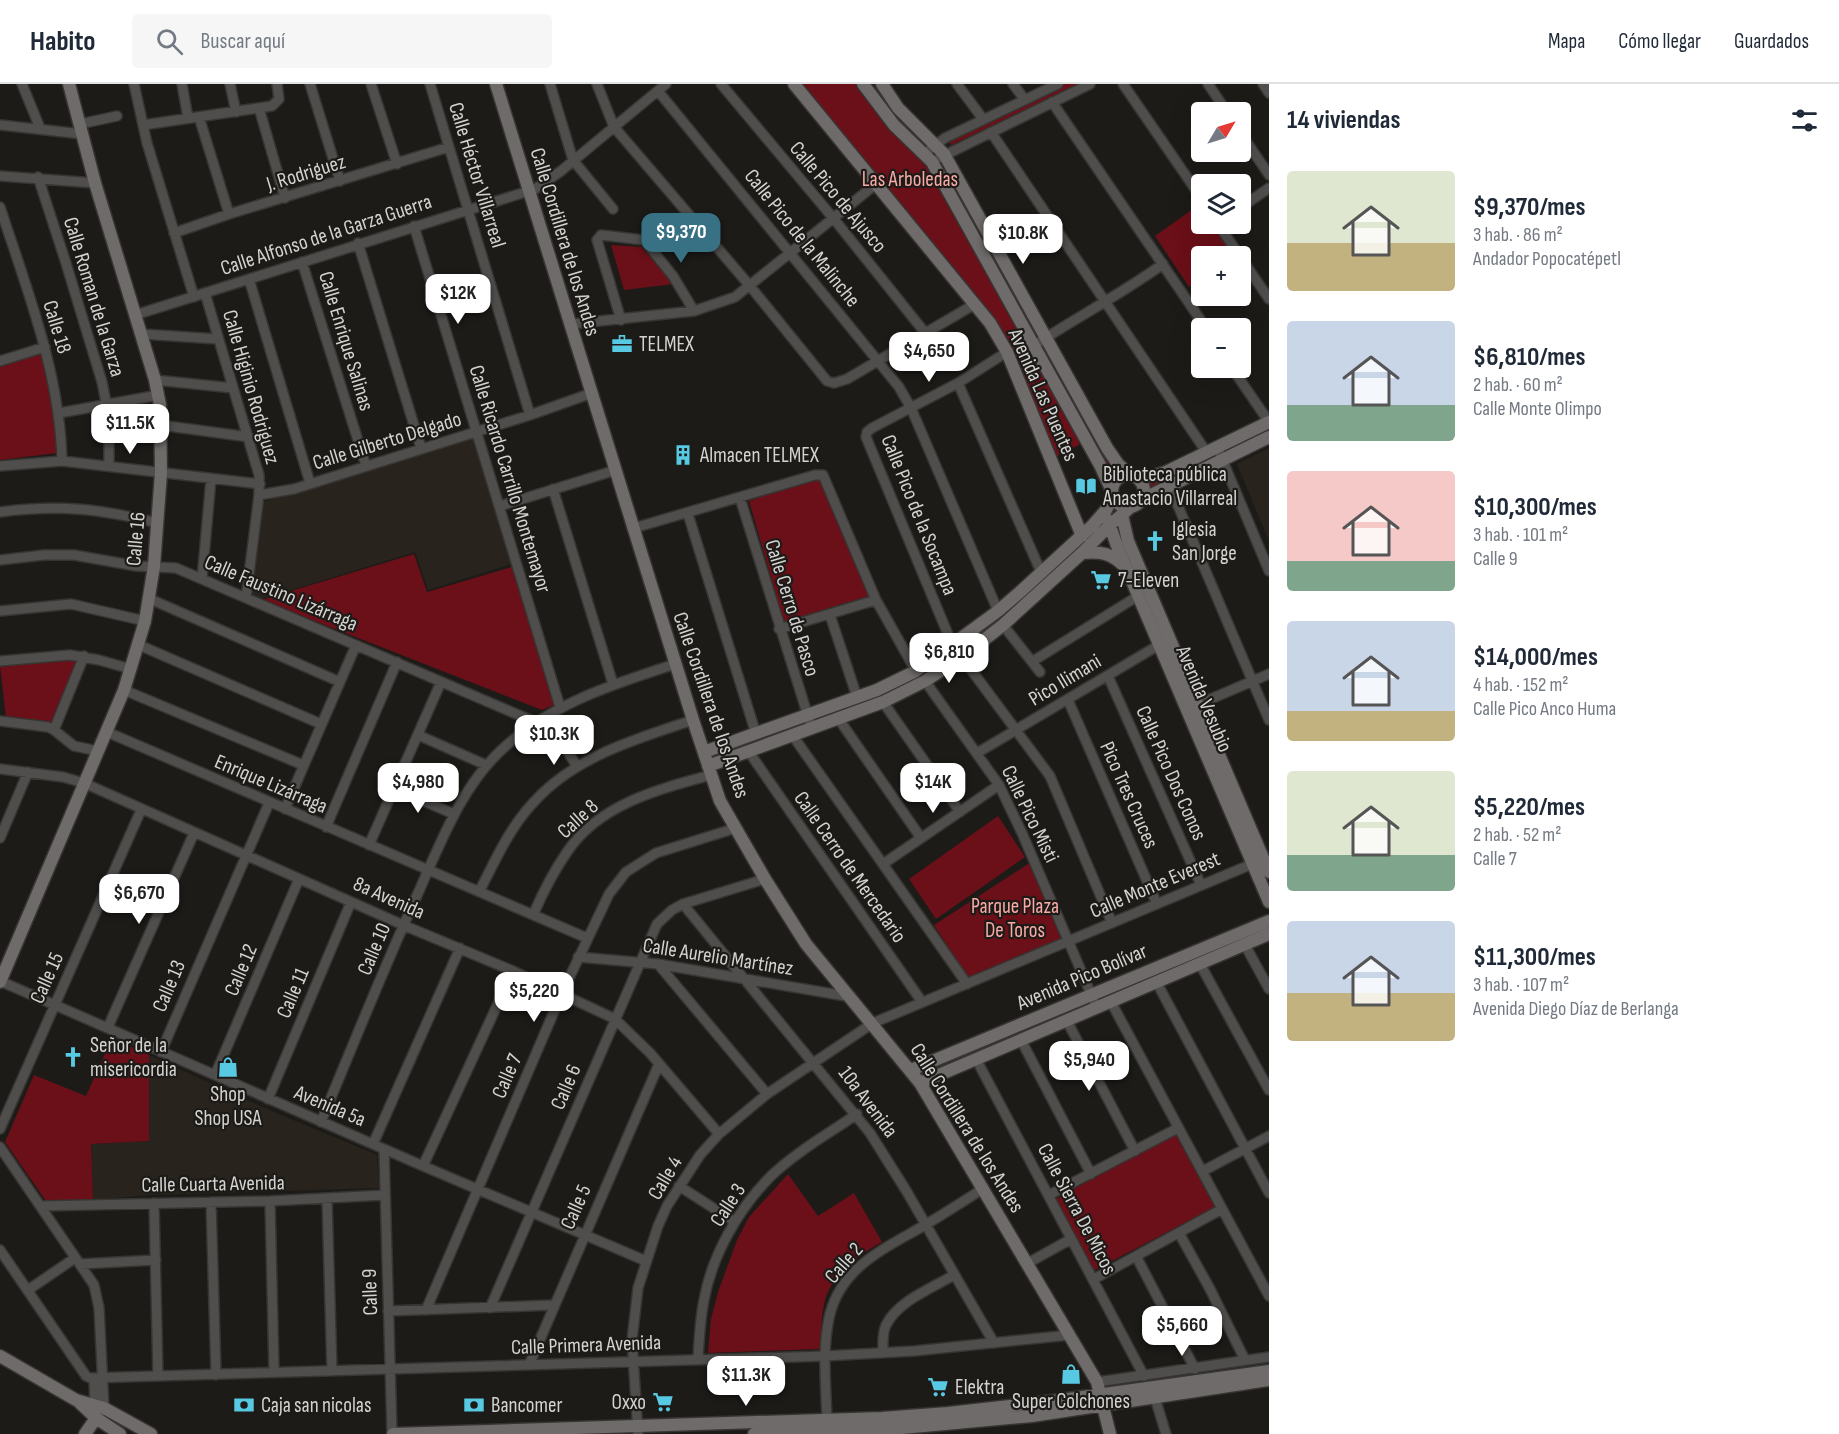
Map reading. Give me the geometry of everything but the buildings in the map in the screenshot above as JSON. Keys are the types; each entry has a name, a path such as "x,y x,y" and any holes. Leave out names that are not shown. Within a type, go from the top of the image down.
{"street":[{"path":"22,84 40,128"},
{"name":"Calle 16","path":"0,981 124,690 139,645 150,599 158,523 161,473 159,395 95,183 69,84"},
{"name":"Calle Higinio Rodriguez","path":"134,84 142,125 195,297"},
{"path":"182,84 188,118"},
{"path":"230,84 236,112"},
{"path":"142,125 272,106 278,102 277,84"},
{"path":"310,84 340,181"},
{"path":"371,84 397,164"},
{"name":"Calle Héctor Villarreal","path":"430,84 530,415"},
{"name":"Calle Cordillera de los Andes","path":"496,84 675,664 720,801 806,944 920,1083 1097,1382 1110,1434"},
{"path":"549,84 573,160 613,209"},
{"path":"597,84 614,128 750,286 827,381 834,383 843,381 975,304"},
{"name":"Calle Alfonso de la Garza Guerra","path":"135,315 542,186 666,84"},
{"name":"Calle Pico de Ajusco","path":"721,84 926,334"},
{"name":"Avenida Las Puentes","path":"794,84 990,323 1007,352 1082,536"},
{"name":"Avenida Las Puentes","path":"863,84 894,125 928,158 1100,465 1113,493"},
{"name":"Avenida Las Puentes","path":"882,84 898,108 940,150 1107,448 1118,464 1133,476"},
{"path":"957,84 982,119"},
{"path":"1013,84 1024,100"},
{"path":"940,150 945,138 1058,84"},
{"path":"928,158 940,150 991,132 1090,84"},
{"path":"1123,84 1191,183"},
{"path":"1208,84 1220,102"},
{"path":"1263,84 1269,93"},
{"name":"Calle Pico de la Malinche","path":"658,91 899,387 911,408 998,611"},
{"path":"1052,102 1199,318"},
{"path":"259,108 285,198"},
{"path":"0,124 81,129 117,116"},
{"path":"199,117 229,214"},
{"path":"991,132 1106,301 1212,451 1222,460 1269,571"},
{"name":"J. Rodriguez","path":"174,233 449,147"},
{"path":"1251,149 1269,176"},
{"path":"0,176 95,183"},
{"name":"Calle Roman de la Garza","path":"38,177 107,404 109,465"},
{"path":"571,324 694,310 735,297 876,184"},
{"path":"1251,200 1269,188"},
{"name":"Calle 18","path":"0,207 45,347 59,413 62,461"},
{"name":"Calle Ricardo Carrillo Montemayor","path":"414,226 560,707"},
{"path":"1225,234 1269,299"},
{"path":"621,320 597,240 599,236 644,240 673,276 694,310"},
{"path":"358,243 421,448"},
{"name":"Calle Enrique Salinas","path":"302,262 366,466"},
{"path":"1033,346 1092,308 1125,291 1163,264"},
{"path":"249,279 310,483"},
{"name":"Calle Higinio Rodriguez","path":"205,294 257,464 259,489 246,598"},
{"path":"142,334 218,339"},
{"path":"0,361 45,347"},
{"path":"911,408 958,383 1007,352"},
{"path":"704,752 878,690 916,671 998,611 1082,536 1106,510 1116,480 1125,475 1159,474 1212,451 1269,422 1239,378"},
{"path":"155,380 233,388"},
{"path":"958,383 1041,572"},
{"name":"Calle Gilberto Delgado","path":"0,466 62,461 109,465 283,492 530,415 592,393"},
{"path":"59,413 159,395"},
{"name":"Calle Pico de la Socampa","path":"911,408 867,432 867,442 952,645 1045,767 1055,785 1112,923"},
{"path":"160,425 249,437"},
{"path":"710,771 749,752 883,702 925,681 962,657 1003,625 1110,525 1137,503 1269,437"},
{"path":"500,506 616,470"},
{"path":"634,528 821,474 825,478 876,600 916,671"},
{"path":"1133,476 1143,486 1137,503"},
{"path":"202,579 210,479"},
{"path":"1170,487 1269,720"},
{"path":"553,489 613,684"},
{"path":"1113,493 1123,506 1137,503"},
{"name":"Calle Cerro de Pasco","path":"740,498 779,630 812,729"},
{"path":"0,512 71,508 106,512 158,523"},
{"name":"Avenida Vesubio","path":"1106,510 1127,569 1160,645 1193,707 1269,872"},
{"path":"688,514 756,734"},
{"name":"Avenida Vesubio","path":"1122,515 1128,541 1171,638 1193,707 1252,864 1269,902"},
{"path":"1082,553 1105,552 1116,558 1127,569"},
{"name":"Calle Faustino Lizárraga","path":"0,560 44,555 74,555 136,566 170,567 535,722"},
{"path":"1033,662 1138,596"},
{"path":"150,599 340,682"},
{"path":"779,630 876,600"},
{"path":"0,611 71,604 145,621"},
{"path":"830,615 857,697"},
{"path":"1003,625 1040,672"},
{"name":"Pico Ilimani","path":"977,753 1171,638"},
{"path":"139,645 321,724"},
{"path":"285,809 356,645"},
{"path":"0,661 58,655 84,656 131,669"},
{"path":"54,729 84,656"},
{"path":"326,827 397,663"},
{"name":"Calle 10","path":"321,1122 429,868 454,814 486,765 507,744 535,722 560,707 613,684 675,664"},
{"path":"1193,707 1269,674"},
{"name":"Calle Pico Dos Conos","path":"1108,676 1201,885"},
{"name":"Calle Pico Misti","path":"925,681 999,785 1097,1008"},
{"path":"369,845 441,682"},
{"path":"124,690 303,765"},
{"name":"Pico Tres Cruces","path":"1068,700 1157,904"},
{"path":"883,702 960,812"},
{"path":"0,715 0,721 54,729 74,746 98,751"},
{"path":"545,717 577,766"},
{"path":"838,718 921,838"},
{"path":"480,890 502,848 524,814 533,802 554,783 577,766 643,736 693,720"},
{"name":"Enrique Lizárraga","path":"107,732 269,803 534,913 587,938"},
{"path":"418,735 486,765"},
{"path":"793,736 967,984"},
{"name":"Calle Cerro de Mercedario","path":"749,752 922,1002"},
{"name":"8a Avenida","path":"0,769 63,777 84,783 245,856 513,971 615,1019 640,1042 718,1134"},
{"name":"Calle 8","path":"534,913 567,850 594,824 636,798 710,771"},
{"path":"0,838 28,772"},
{"path":"883,864 999,785"},
{"path":"393,788 454,814"},
{"name":"Calle 13","path":"161,1052 269,803"},
{"name":"Calle 15","path":"0,1129 141,810"},
{"name":"Calle 7","path":"426,1310 562,993 609,894 626,872 666,850 736,828"},
{"path":"108,1027 194,833"},
{"name":"Calle Monte Everest","path":"873,1023 1252,864"},
{"name":"Calle 12","path":"215,1075 299,879"},
{"name":"Calle 6","path":"490,1308 657,924 672,910 683,904 765,879"},
{"name":"Calle 11","path":"268,1099 351,902"},
{"name":"10a Avenida","path":"683,904 857,1114 888,1160 994,1343"},
{"name":"Avenida Pico Bolívar","path":"911,1070 1269,921"},
{"name":"Avenida Pico Bolívar","path":"920,1083 1269,934"},
{"path":"1245,945 1269,989"},
{"path":"373,1144 460,948"},
{"name":"Calle Aurelio Martínez","path":"578,957 658,964 851,997"},
{"path":"658,964 767,1094"},
{"path":"1200,964 1269,1090"},
{"path":"423,1166 513,971"},
{"name":"Avenida 5a","path":"0,981 321,1122 646,1260"},
{"path":"1157,982 1269,1193"},
{"path":"1112,1002 1269,1296"},
{"path":"1067,1021 1135,1151"},
{"name":"Calle 4","path":"637,1430 633,1361 634,1311 646,1260 658,1226 679,1186 700,1155 718,1134 767,1094 873,1023"},
{"path":"1021,1040 1091,1173"},
{"name":"Calle Sierra De Micos","path":"976,1059 1144,1376"},
{"name":"Calle 5","path":"529,1365 659,1064"},
{"name":"Calle 3","path":"698,1359 703,1300 708,1281 735,1222 756,1193 772,1176 857,1114"},
{"path":"1049,1195 1178,1128"},
{"path":"1203,1171 1269,1136"},
{"path":"0,1147 91,1279 97,1293 98,1411 85,1434"},
{"name":"Calle 9","path":"384,1149 392,1434"},
{"path":"679,1186 735,1222"},
{"name":"Calle 2","path":"827,1420 825,1356 831,1312 838,1293 846,1281 875,1253 984,1188"},
{"name":"Calle Cuarta Avenida","path":"42,1206 270,1201 385,1195"},
{"path":"327,1199 332,1371"},
{"path":"270,1201 274,1372"},
{"path":"211,1202 216,1375"},
{"path":"154,1203 158,1376"},
{"path":"1094,1279 1222,1209"},
{"path":"1179,1233 1245,1360"},
{"path":"1028,1263 1071,1239"},
{"path":"0,1250 86,1376 98,1379"},
{"path":"1136,1256 1195,1369"},
{"path":"28,1290 78,1261 156,1260"},
{"path":"883,1353 883,1336 886,1325 894,1314 916,1296 954,1275"},
{"path":"388,1311 553,1305"},
{"name":"Calle Primera Avenida","path":"98,1379 825,1356 883,1353 1070,1335"},
{"path":"1,1356 76,1400 151,1434"},
{"path":"1097,1382 1269,1356"},
{"path":"754,1434 857,1432 979,1421 1269,1371"},
{"path":"392,1434 637,1430 948,1413 1155,1398 1269,1380"},
{"path":"1155,1398 1166,1434"},
{"path":"98,1411 120,1434"}],"shaded area":[{"path":"474,438 515,563 428,590 415,552 259,600 252,593 260,503"},
{"path":"1269,448 1269,541 1237,464"},
{"path":"149,1055 262,1107 377,1155 379,1188 149,1195 93,1200 91,1144 149,1141"}],"green space":[{"name":"Las Arboledas","path":"802,84 859,84 922,156 1079,436 1079,445 1055,457 1033,408 953,269"},
{"path":"1063,84 1083,84 951,145 946,138"},
{"path":"947,167 1121,469 1113,474 943,169"},
{"path":"1191,210 1191,234 1221,234 1229,246 1191,246 1191,286 1189,287 1155,236"},
{"path":"611,245 642,247 674,284 624,290"},
{"path":"42,351 56,413 58,453 0,460 0,366"},
{"path":"1269,428 1269,433 1149,491 1148,480"},
{"path":"821,475 872,595 784,622 749,501"},
{"path":"1082,541 1085,545 1005,618 907,687 817,719 814,716 903,682"},
{"path":"414,554 427,592 515,566 556,704 542,710 261,600"},
{"path":"75,658 78,660 53,722 6,718 0,666"},
{"path":"998,816 1025,857 936,919 909,879"},
{"name":"Parque Plaza De Toros","path":"1034,860 1066,939 969,979 934,925"},
{"path":"112,1038 149,1055 149,1141 91,1144 93,1200 46,1201 5,1142 34,1075 86,1096"},
{"path":"1175,1132 1215,1207 1093,1271 1056,1199"},
{"path":"788,1174 818,1216 854,1193 882,1242 849,1265 830,1288 823,1309 821,1349 708,1353 711,1319 737,1240 749,1217"}],"place":[{"name":"TELMEX","path":"622,344"},
{"name":"Almacen TELMEX","path":"683,455"},
{"name":"Biblioteca pública Anastacio Villarreal","path":"1086,486"},
{"name":"Iglesia San Jorge","path":"1155,541"},
{"name":"7-Eleven","path":"1101,580"},
{"name":"Señor de la misericordia","path":"73,1057"},
{"name":"Shop Shop USA","path":"228,1067"},
{"name":"Super Colchones","path":"1071,1374"},
{"name":"Elektra","path":"938,1387"},
{"name":"Oxxo","path":"663,1402"},
{"name":"Caja san nicolas","path":"244,1405"},
{"name":"Bancomer","path":"474,1405"}]}
